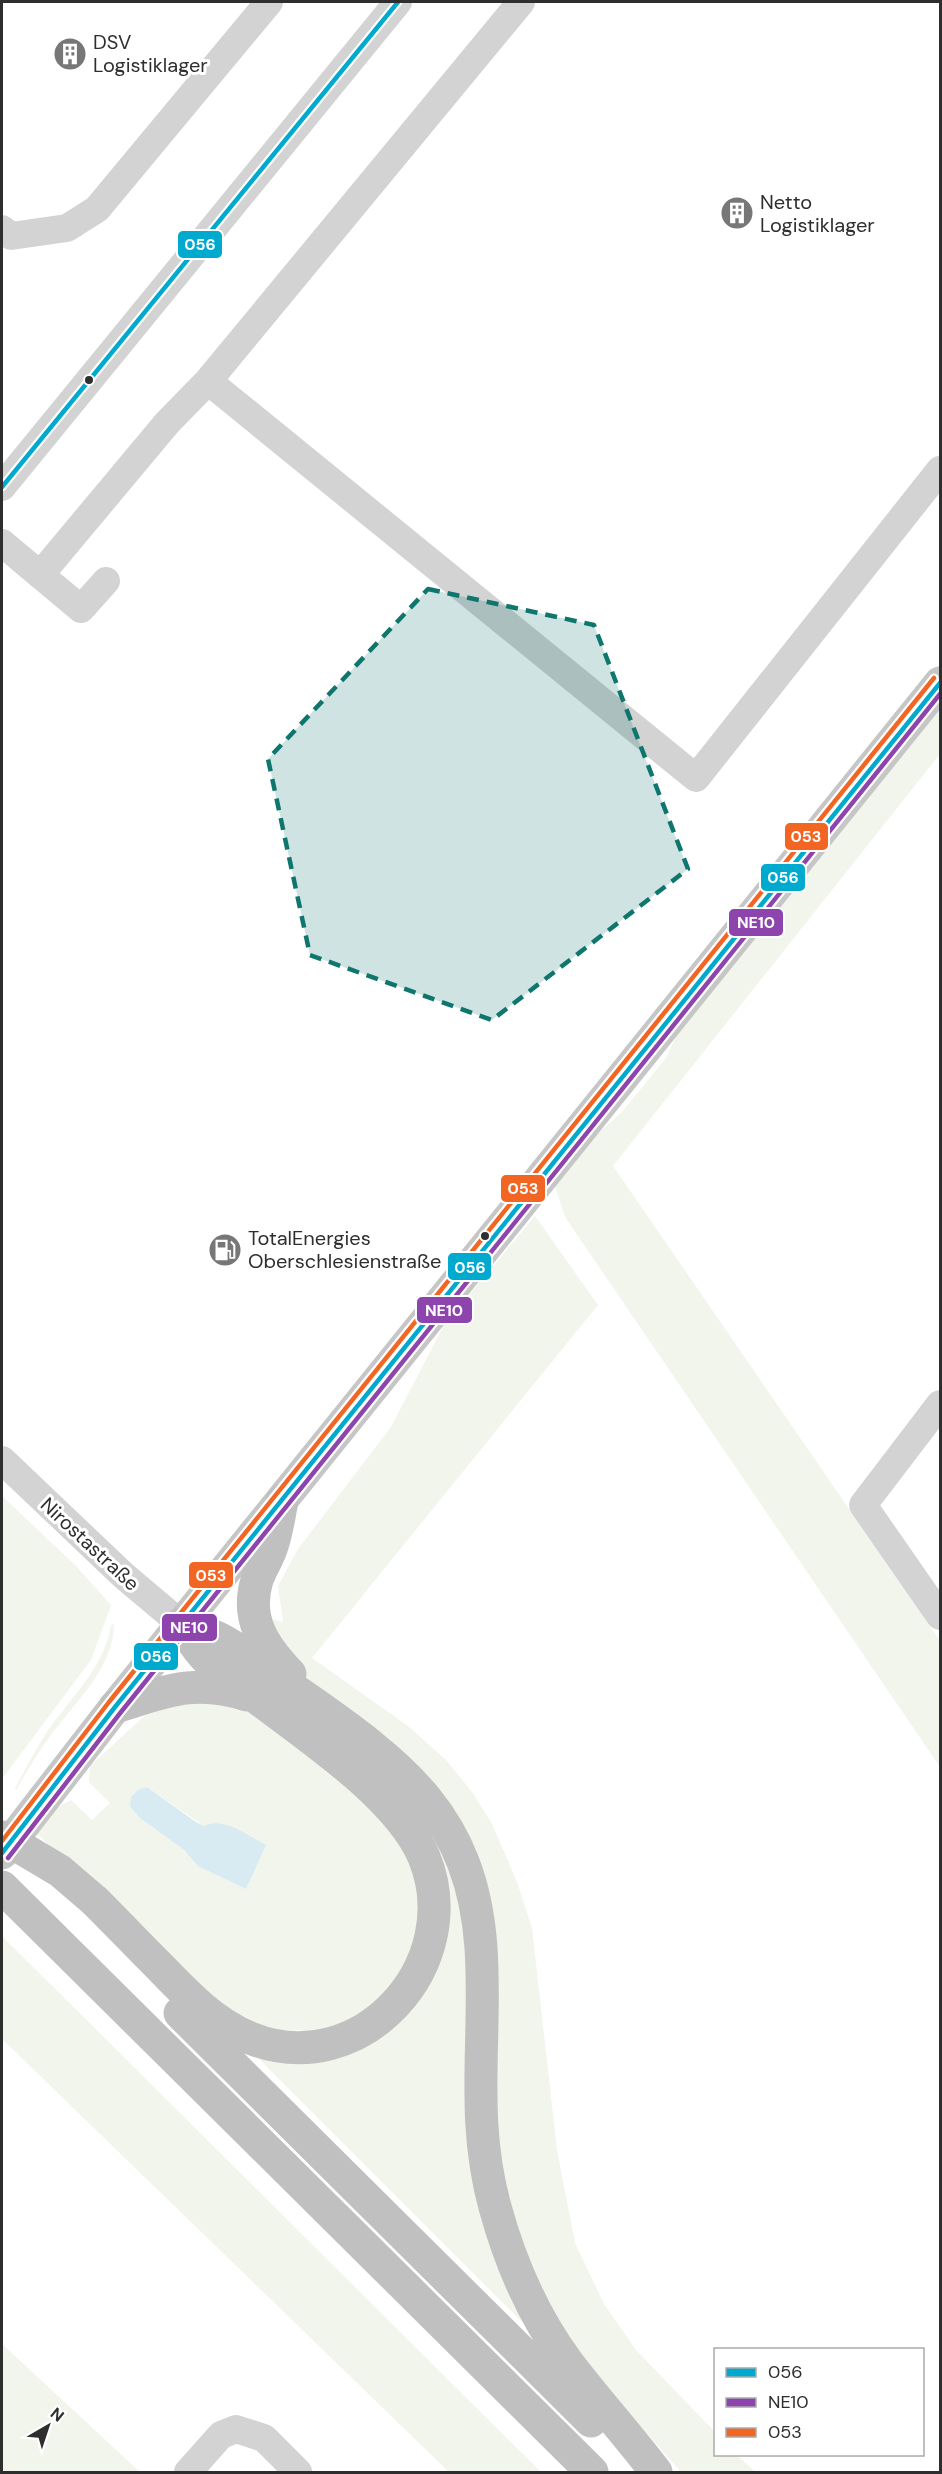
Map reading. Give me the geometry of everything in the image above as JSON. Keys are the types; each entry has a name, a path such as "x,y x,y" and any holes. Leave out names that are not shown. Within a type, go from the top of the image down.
{"highway":[{"path":"282,1501 272,1548 256,1582 253,1601 254,1621 265,1645 276,1659 334,1718"},
{"path":"2,1842 87,1908 200,2007 225,2025 263,2043 299,2048 340,2040 376,2021 405,1994 422,1966 434,1921 433,1889 419,1847 404,1824 378,1794 205,1658 181,1624"},
{"path":"181,1624 221,1639 334,1718 409,1777 438,1812 454,1841 471,1890 479,1931 482,1965 480,2116 486,2169 504,2236 525,2289 549,2335 568,2363 656,2472"},
{"path":"115,1707 189,1686 223,1688 255,1697"},
{"path":"2,1887 48,1945"},
{"path":"87,1908 644,2472"},
{"path":"2,1912 48,1945 201,2085 592,2472"}],"main road":[{"path":"2,1842 282,1501 940,683"}],"street":[{"path":"2,229 11,236 67,228 97,209 268,2"},
{"path":"2,487 398,2"},
{"path":"40,575 167,423 207,381 520,2"},
{"path":"207,381 696,778 940,470"},
{"path":"2,543 81,609 106,581"},
{"path":"940,1404 863,1505 940,1616"},
{"name":"Nirostastraße","path":"2,1461 123,1575 181,1624"},
{"path":"188,2472 221,2435 236,2429 264,2438 298,2472"}],"highlighted area":[{"path":"428,589 594,625 688,869 492,1020 310,955 268,759"}],"shaded area":[{"path":"940,705 940,754 613,1166 940,1641 940,1767 565,1217 555,1186 574,1155 621,1113 666,1058 682,1023"},
{"path":"535,1216 598,1305 312,1658 408,1726 446,1760 472,1792 492,1824 517,1882 532,1928 557,2150 575,2243 604,2304 636,2350 714,2431 714,2456 738,2456 755,2472 681,2472 590,2369 542,2292 513,2219 498,2159 495,1970 436,1786 389,1739 289,1664 264,1617 283,1622 278,1586 298,1549 391,1427 444,1325"},
{"path":"2,1496 75,1565 111,1605 91,1660 2,1779"},
{"path":"114,1624 108,1655 92,1684 46,1741 16,1790 15,1788 45,1735 93,1670 107,1641 111,1625"},
{"path":"214,1646 430,1831 448,1864 469,1945 473,2112 539,2339 243,2043 393,2018 435,1875"},
{"path":"228,1699 260,1717 372,1805 411,1861 420,1890 417,1933 407,1963 386,1993 353,2021 316,2030 282,2031 246,2021 215,2003 36,1833 58,1807 71,1800 92,1820 110,1803 89,1782 90,1766 153,1708","holes":["147,1787 204,1826 198,1866 184,1850 140,1818"]},
{"path":"147,1787 204,1826 220,1823 228,1825 266,1845 246,1889 198,1866 184,1850 140,1818 130,1806 131,1797 138,1790"},
{"path":"2,1936 541,2472 449,2472 2,2039"},
{"path":"2,2344 140,2472 2,2472"}],"transit line":[{"name":"056","path":"2,487 398,2"},
{"name":"053","path":"2,1841 109,1702 934,678"},
{"name":"056","path":"2,1853 115,1707 940,683"},
{"name":"NE10","path":"8,1858 121,1712 940,694"}],"place":[{"name":"DSV Logistiklager","path":"70,54"},
{"name":"Netto Logistiklager","path":"737,213"},
{"name":"TotalEnergies Oberschlesienstraße","path":"225,1250"}]}
